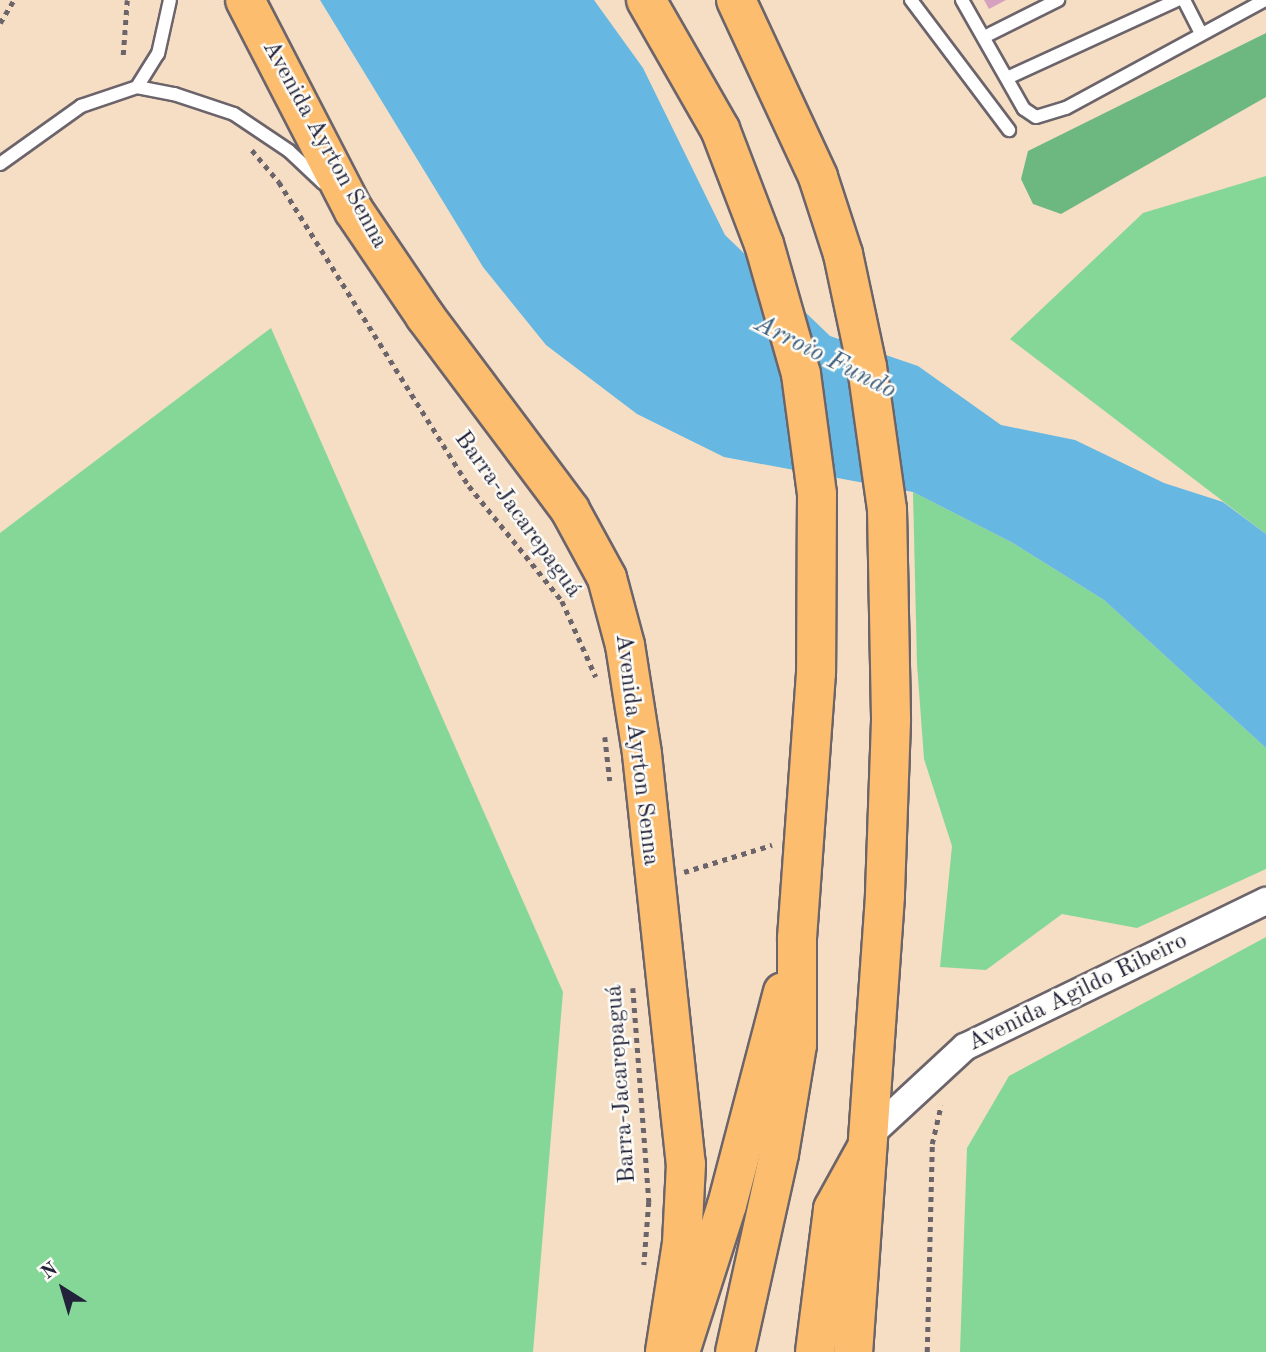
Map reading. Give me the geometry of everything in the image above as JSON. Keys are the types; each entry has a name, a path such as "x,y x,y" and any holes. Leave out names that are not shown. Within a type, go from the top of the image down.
{"highway":[{"name":"Avenida Ayrton Senna","path":"245,0 355,211 425,316 570,510 607,578 625,645 686,1164 682,1243 665,1352"},
{"path":"646,0 720,129 764,244 801,374 817,495 816,673 797,939 797,1045 779,1153 736,1351"},
{"path":"736,0 818,177 843,254 867,366 891,564 885,896 871,1138 855,1299 853,1352"},
{"path":"680,1352 727,1205 797,939"},
{"path":"815,1352 833,1209 839,1191 871,1138"}],"street":[{"name":"Avenida Agildo Ribeiro","path":"871,1138 965,1047 1266,901"}],"lane":[{"path":"137,87 158,54 170,0"},
{"path":"911,0 1009,130"},
{"path":"962,0 1024,109 1036,117 1050,115 1265,0"},
{"path":"984,37 1058,0"},
{"path":"1007,78 1177,0"},
{"path":"1184,0 1201,33"},
{"path":"0,164 81,106 137,87 174,94 234,114 289,151 355,211"},
{"path":"836,1352 855,1299"}],"path":[{"path":"0,23 14,0"},
{"path":"123,55 127,0"},
{"name":"Barra-Jacarepaguá","path":"243,139 279,182 469,486 562,601 598,680"},
{"path":"604,729 612,793"},
{"path":"653,880 748,855 774,844 775,830"},
{"name":"Barra-Jacarepaguá","path":"632,983 649,1202 644,1268"},
{"path":"927,1352 932,1144 945,1094"}],"green space":[{"path":"1266,33 1266,97 1061,214 1033,204 1021,179 1028,151"},
{"path":"1266,176 1266,534 1010,339 1143,213"},
{"path":"271,328 563,992 533,1352 0,1352 0,533"},
{"path":"913,492 1013,543 1104,600 1266,748 1266,869 1137,928 1062,914 986,970 940,967 952,846 924,759 917,664"},
{"path":"1266,937 1266,1352 960,1352 967,1148 1009,1076"}],"water":[{"name":"Arroio Fundo","path":"320,0 594,0 643,68 725,235 830,336 918,366 1001,425 1075,440 1164,483 1223,502 1266,534 1266,748 1104,600 1013,543 913,492 724,457 637,414 546,345 483,267"}],"building":[{"path":"984,0 1006,0 989,9"}]}
